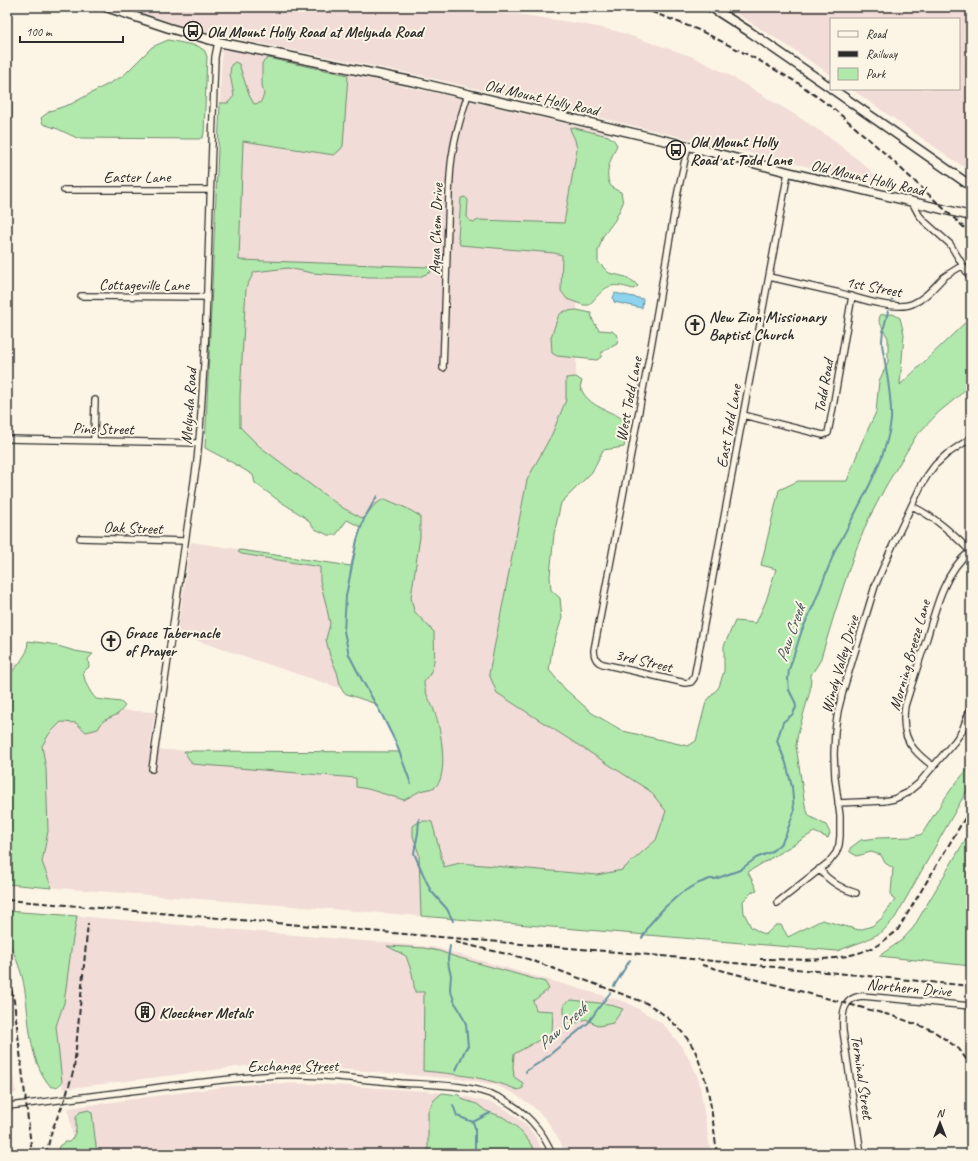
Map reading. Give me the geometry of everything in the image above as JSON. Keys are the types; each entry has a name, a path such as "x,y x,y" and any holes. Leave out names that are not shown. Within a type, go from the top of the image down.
{"street":[{"name":"Old Mount Holly Road","path":"106,7 169,28 218,42 410,80 688,146 788,172 971,216"},
{"path":"711,7 750,32 830,88"},
{"name":"Melynda Road","path":"152,769 186,541 198,443 207,297 215,57 218,42"},
{"path":"832,90 971,186"},
{"name":"Aqua Chem Drive","path":"443,368 450,170 456,133 468,94"},
{"name":"West Todd Lane","path":"595,657 594,650 651,347 678,192 688,146"},
{"name":"East Todd Lane","path":"691,682 694,678 698,658 788,172"},
{"name":"Easter Lane","path":"64,190 210,190"},
{"path":"912,202 924,221 950,244 971,280"},
{"name":"1st Street","path":"769,277 898,307 909,306 919,301 948,274 962,266"},
{"name":"Cottageville Lane","path":"81,296 207,297"},
{"name":"Todd Road","path":"743,414 823,435 828,433 852,296"},
{"path":"94,440 95,400"},
{"name":"Windy Valley Drive","path":"777,903 829,862 836,853 839,845 840,828 835,778 835,731 843,691 876,586 884,564 921,486 935,465 947,454 971,438"},
{"name":"Pine Street","path":"7,440 94,440 198,443"},
{"path":"912,506 945,526 971,551"},
{"name":"Oak Street","path":"80,538 186,541"},
{"name":"Morning Breeze Lane","path":"932,766 913,748 908,740 905,730 905,706 944,584 954,567 971,551"},
{"name":"3rd Street","path":"595,657 600,663 603,664 685,683 691,682"},
{"path":"838,803 894,799 907,793 919,784 932,766 955,741 962,731 971,707"},
{"path":"819,869 826,878 840,888 856,893"},
{"name":"Northern Drive","path":"847,1004 854,998 862,996 971,1006"},
{"name":"Terminal Street","path":"847,1004 842,1016 843,1032 861,1154"},
{"name":"Exchange Street","path":"7,1106 212,1081 279,1075 323,1076 447,1086 469,1088 484,1092 499,1097 512,1104 524,1113 534,1124 543,1136 552,1154"}],"shaded area":[{"path":"124,7 261,7 518,14 616,31 691,56 729,75 829,137 861,162 886,185 418,75 218,35 173,23"},
{"path":"726,7 971,7 971,172 852,90 960,90 960,18 830,18 830,74"},
{"path":"222,48 440,94 609,134 578,255 574,470 540,481 512,678 718,799 676,869 439,911 421,916 7,884 7,663 34,664 28,645 82,652 72,708 155,712 149,750 400,752 373,699 177,634 191,542 351,566 362,525 206,443"},
{"path":"43,913 433,947 626,1002 659,1021 666,1027 682,1047 692,1064 699,1081 711,1154 565,1154 560,1141 545,1118 531,1105 513,1093 495,1085 470,1080 268,1063 63,1089"},
{"path":"7,1044 16,1093 7,1095"},
{"path":"266,1083 320,1084 425,1091 459,1095 493,1103 507,1110 525,1124 535,1136 544,1154 75,1154 68,1108 222,1087"}],"green space":[{"path":"168,40 198,46 205,51 207,57 203,137 199,139 77,138 43,124 41,118 50,111 71,104 123,76 152,47"},
{"path":"268,58 348,75 343,146 334,155 243,141 239,260 430,267 431,272 419,277 369,277 312,273 288,268 254,272 246,288 240,395 240,427 259,446 343,508 364,519 375,505 385,499 420,516 420,537 411,597 414,611 434,632 435,652 433,665 424,682 424,686 434,709 440,729 443,763 439,782 435,787 420,791 404,800 368,789 356,787 356,778 192,764 184,751 400,752 376,704 344,693 341,688 326,639 330,624 320,581 320,567 242,554 238,552 240,550 351,566 361,527 347,520 336,535 328,535 315,529 306,518 255,483 253,475 205,448 220,103 228,103 234,96 230,74 231,65 235,62 239,64 249,95 254,104 260,103 264,95 262,85 262,63"},
{"path":"7,99 12,103 12,117 7,126"},
{"path":"571,127 608,136 613,139 617,145 609,166 608,178 612,187 621,192 623,203 615,220 603,236 598,251 598,262 609,273 626,277 638,286 633,289 618,286 608,287 589,305 583,305 567,299 561,291 562,255 554,253 460,245 458,237 461,198 465,197 468,200 467,217 470,221 564,223 577,149 570,129"},
{"path":"577,310 591,313 593,321 599,330 612,331 618,336 617,344 602,352 601,357 597,360 557,356 552,353 551,337 558,317 565,311"},
{"path":"893,314 900,318 904,334 900,385 971,317 971,377 969,384 961,394 939,412 916,436 887,484 868,520 853,557 820,661 811,675 810,691 798,733 796,746 805,805 809,816 826,825 830,833 828,838 814,832 748,872 757,890 752,892 743,901 744,913 751,927 765,935 776,925 781,925 788,937 822,920 859,930 872,926 881,919 895,900 892,898 891,893 893,868 885,863 881,855 871,852 857,856 850,852 850,848 861,840 913,837 922,834 951,790 971,766 971,787 966,792 895,918 882,932 864,941 837,951 421,916 419,854 413,836 413,826 420,822 432,822 444,867 460,863 597,875 622,870 656,840 666,811 650,791 497,693 489,674 527,480 552,434 566,400 566,378 576,377 582,381 580,387 585,396 591,402 628,423 624,447 603,450 592,472 561,503 554,534 550,576 551,590 560,598 562,618 552,649 549,670 565,689 592,713 623,731 688,746 696,741 706,702 719,687 724,671 724,646 735,621 756,623 766,601 776,569 761,565 779,490 798,481 847,481 861,444 876,412 879,381 888,362 888,338 879,321 880,315"},
{"path":"28,641 51,644 75,651 93,654 88,659 89,667 83,672 89,690 96,699 121,702 125,706 118,714 103,721 98,729 86,732 76,723 61,722 49,734 42,746 46,769 48,831 42,862 52,888 7,884 7,677 19,664 27,651"},
{"path":"971,830 971,966 879,956 902,940 913,928"},
{"path":"7,911 77,916 64,1003 56,1026 62,1082 57,1086 51,1087 43,1075 33,1048 22,976 7,939"},
{"path":"387,946 423,948 439,951 545,982 549,989 533,1001 536,1010 553,1011 552,1033 514,1054 514,1077 523,1083 523,1088 518,1090 483,1079 423,1071 424,992 415,992 412,973 406,956"},
{"path":"571,1000 608,1004 623,1009 613,1023 599,1026 586,1019 564,1028 564,1004"},
{"path":"442,1093 459,1095 464,1100 477,1104 486,1111 503,1117 516,1126 537,1154 428,1154 428,1111 434,1100"},
{"path":"89,1110 92,1113 97,1154 57,1154 59,1146 65,1142 69,1142 72,1139 76,1131 76,1117 80,1112"}],"water":[{"path":"615,293 643,299 642,308 614,302 613,298"}],"waterway":[{"name":"Paw Creek","path":"892,300 894,292"},
{"name":"Paw Creek","path":"642,938 650,924 664,908 681,893 699,883 740,870 756,858 771,852 782,842 786,834 794,812 792,787 786,763 777,741 783,722 793,714 796,707 789,690 789,670 802,630 836,548 864,497 884,450 891,420 890,391 882,341 888,311"},
{"path":"377,496 364,519 357,540 346,596 344,631 349,655 396,743 411,784"},
{"path":"419,819 414,853 431,891 447,909 453,921"},
{"path":"450,946 448,959 451,975 450,989 455,1003 466,1024 468,1047 466,1048 456,1070"},
{"name":"Paw Creek","path":"614,986 630,960"},
{"name":"Paw Creek","path":"526,1072 542,1061 588,1023 610,993"},
{"path":"453,1105 457,1116 473,1122"},
{"name":"Paw Creek","path":"473,1122 490,1113"},
{"name":"Paw Creek","path":"473,1122 475,1128 475,1154"}],"railway":[{"path":"634,7 652,12 701,31 760,61 798,83 834,109 880,149 971,234"},
{"path":"760,959 804,960 848,956 862,952 884,941 897,931 971,808"},
{"path":"7,900 651,955 971,986"},
{"path":"46,1154 52,1130 65,1099 74,1069 88,923"},
{"path":"455,942 528,959 646,1003 667,1017 690,1042 704,1075 713,1120 717,1154"},
{"path":"702,965 893,1016 932,1030 959,1049 971,1066"},
{"path":"7,972 14,1001 32,1154"}],"place":[{"name":"Old Mount Holly Road at Melynda Road","path":"193,31"},
{"name":"Old Mount Holly Road at Todd Lane","path":"676,150"},
{"name":"New Zion Missionary Baptist Church","path":"695,325"},
{"name":"Grace Tabernacle of Prayer","path":"111,641"},
{"name":"Kloeckner Metals","path":"145,1012"}]}
